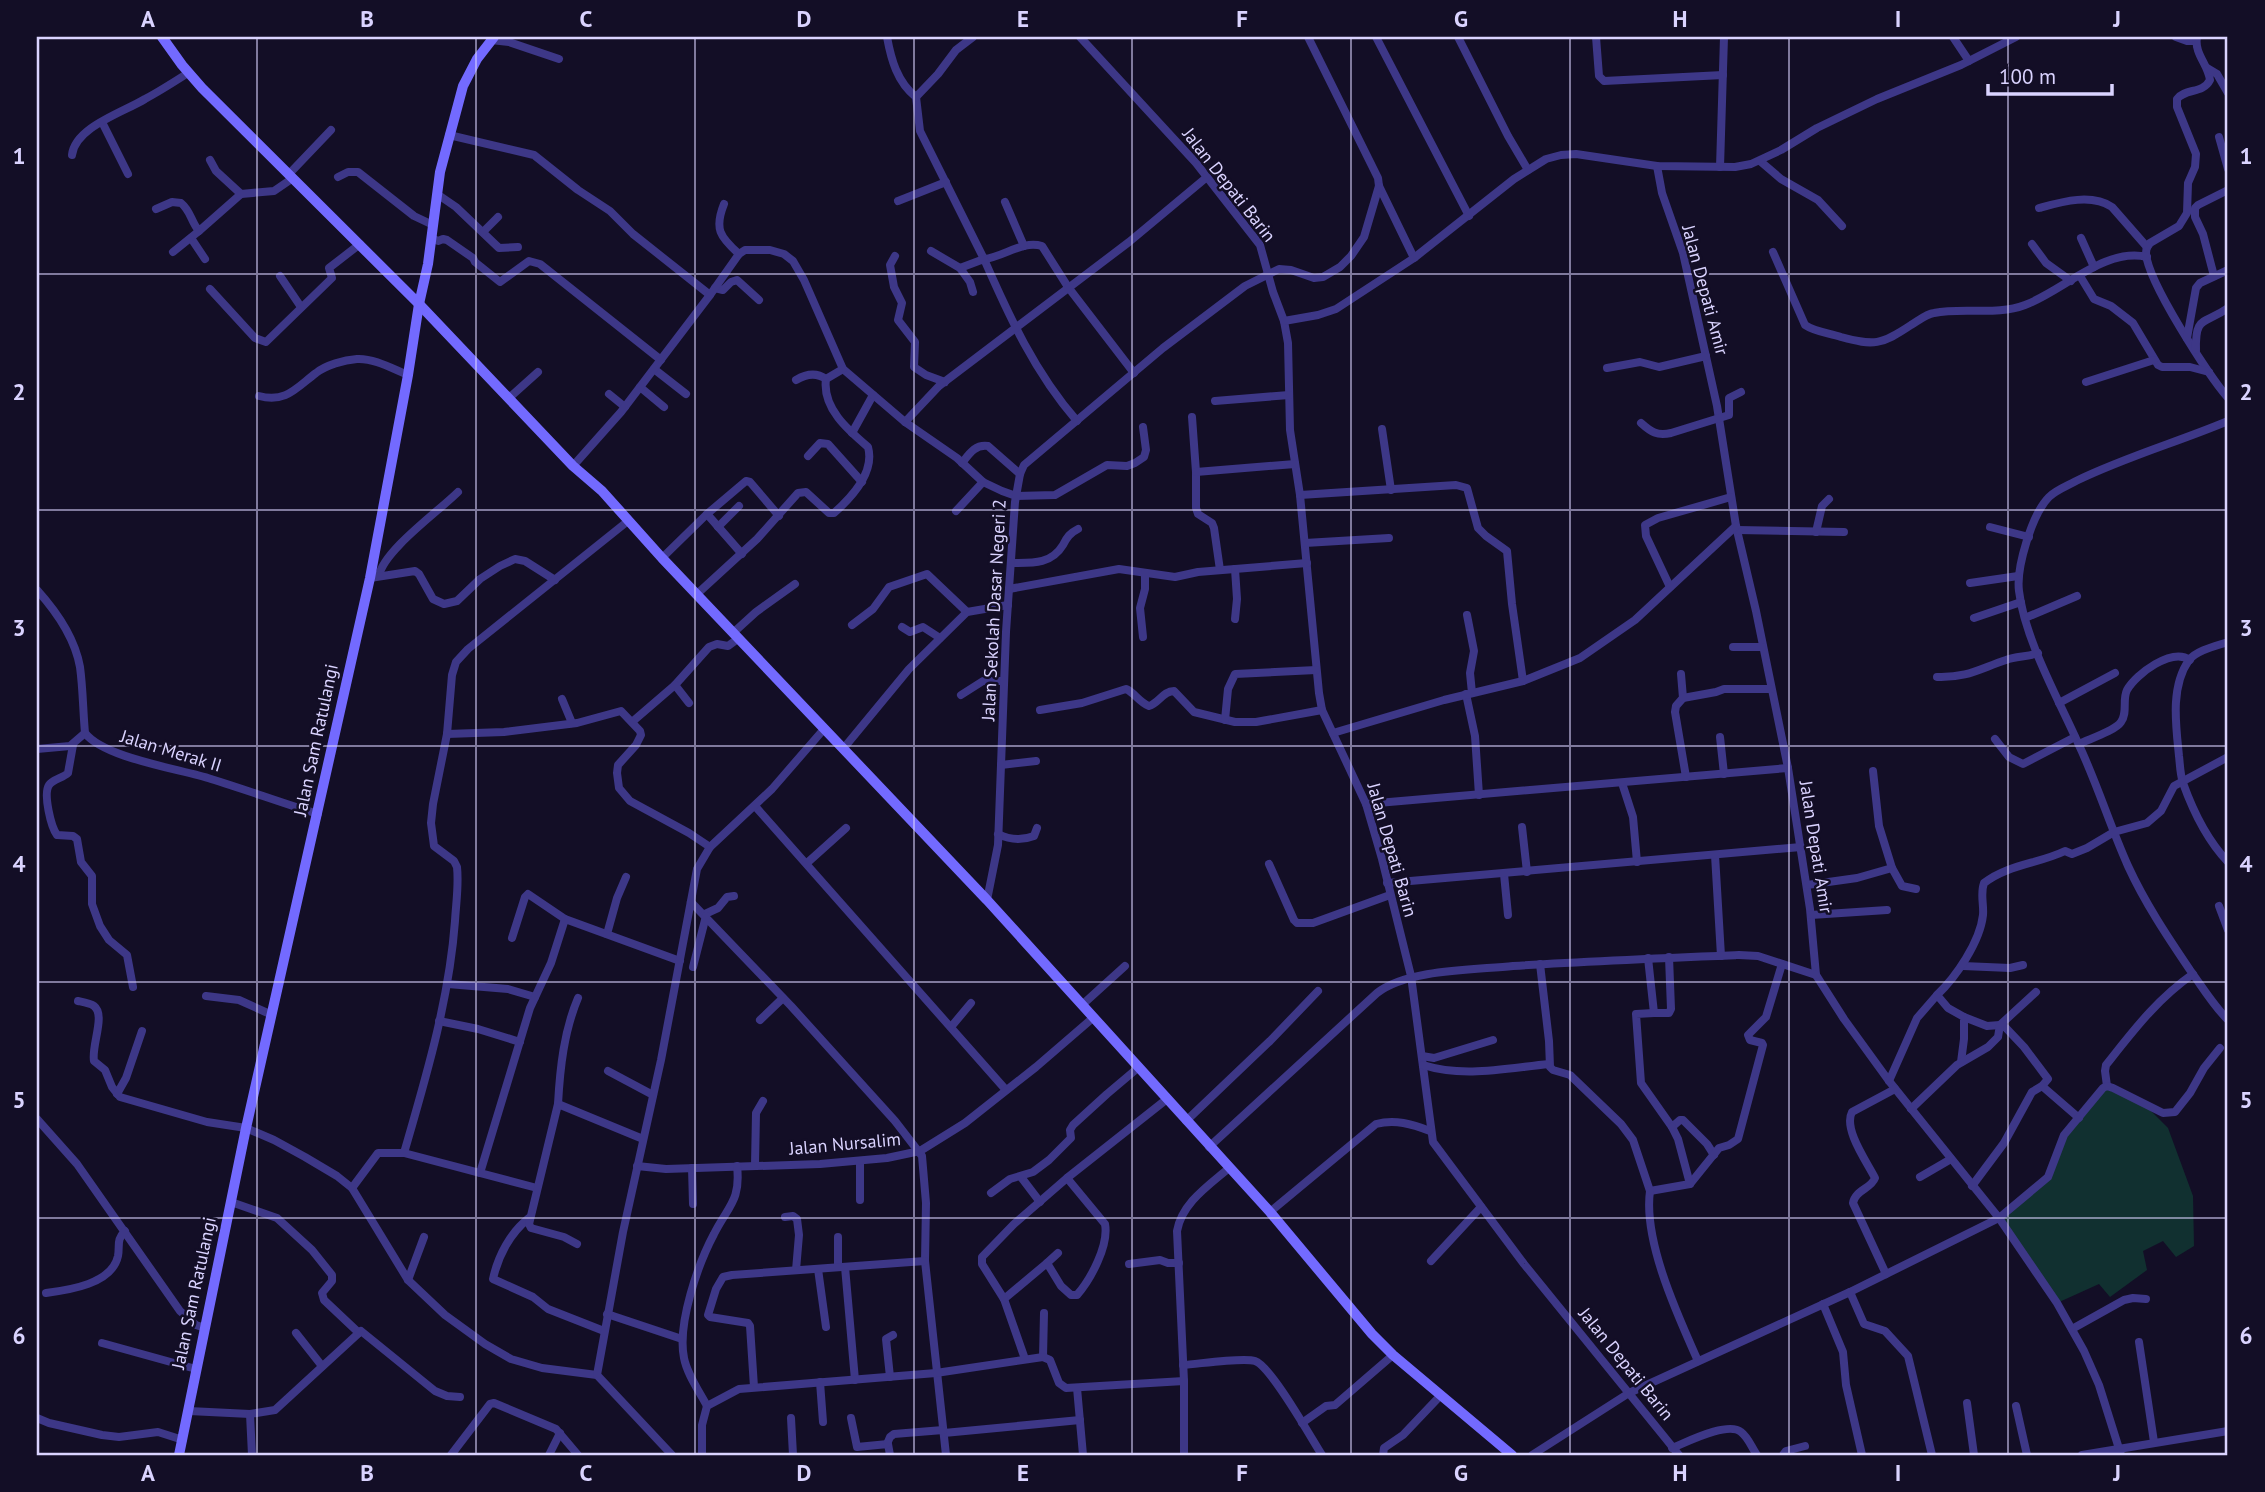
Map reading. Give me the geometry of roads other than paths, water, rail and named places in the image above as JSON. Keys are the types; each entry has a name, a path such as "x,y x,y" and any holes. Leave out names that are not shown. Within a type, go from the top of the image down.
{"main road":[{"path":"162,37 188,72 419,304 573,466 602,491 662,558 986,900 1270,1212 1372,1334 1393,1355 1512,1455"},
{"name":"Jalan Sam Ratulangi","path":"179,1455 246,1128 336,726 375,577 419,304 428,264 440,172 463,86 492,38"}],"street":[{"path":"887,37 897,73 905,87 916,97 920,131 984,259 1014,327 1034,361 1077,421"},
{"path":"916,97 957,50 974,37"},
{"name":"Jalan Depati Barin","path":"1080,37 1207,177 1260,245 1284,321 1288,343 1290,430 1300,495 1322,710 1366,804 1411,976 1429,1102 1430,1131 1439,1152 1524,1264 1679,1455"},
{"path":"1308,37 1378,178 1379,186 1414,258"},
{"path":"1376,37 1469,216"},
{"path":"1458,37 1528,170"},
{"path":"1596,37 1599,76 1604,81 1723,75"},
{"path":"1720,167 1724,37"},
{"path":"1953,37 1969,61"},
{"path":"1284,321 1336,309 1414,258 1546,159 1561,155 1617,159 1657,166 1720,167 1735,167 1760,161 1817,128 1877,99 1989,52 2016,37"},
{"path":"2147,252 2152,241 2179,226 2186,218 2188,183 2195,167 2196,155 2177,107 2177,99 2180,94 2205,88 2210,80 2198,51 2197,39 2187,41 2176,37"},
{"path":"492,38 559,59"},
{"path":"2207,68 2217,74 2228,93"},
{"path":"72,155 72,147 77,140 102,122 188,72"},
{"path":"102,122 128,174"},
{"path":"173,253 241,194 274,191 291,176 331,130"},
{"path":"449,135 534,155 713,292"},
{"path":"2219,137 2228,169"},
{"path":"210,160 216,171 241,194"},
{"path":"1760,161 1781,179 1818,200 1842,226"},
{"name":"Jalan Depati Amir","path":"1657,166 1662,193 1683,253 1706,356 1719,418 1736,528 1788,768 1807,885 1816,975 1889,1081 1999,1218 2057,1303 2099,1385 2119,1452"},
{"path":"338,177 348,172 358,172 414,216 433,225"},
{"path":"905,422 945,382 1129,242 1207,177"},
{"path":"898,201 946,182"},
{"path":"962,463 979,446 988,446 1020,474 1029,460 1245,286 1283,269 1319,278 1340,267 1364,237 1379,186"},
{"path":"2214,276 2203,234 2194,213 2198,205 2228,190"},
{"path":"437,194 456,206 499,248 518,247"},
{"path":"2039,208 2088,200 2112,207 2147,252 2157,283 2187,338 2228,398"},
{"path":"156,209 172,202 181,203 189,211 195,227 200,231"},
{"path":"1005,202 1024,246"},
{"path":"724,204 719,217 719,229 728,244 739,254"},
{"path":"483,232 498,217"},
{"path":"191,238 205,259"},
{"path":"432,238 438,241 447,240 474,258 475,262 500,282 529,261 540,264 661,359"},
{"path":"2081,238 2094,267"},
{"path":"210,289 255,338 264,342 272,338 333,278 329,268 360,244"},
{"path":"960,268 1031,244 1042,246 1068,287 1134,373"},
{"path":"2032,244 2046,262 2071,281"},
{"path":"573,466 625,407 739,254 746,250 770,250 784,254 793,261 843,369 905,422 962,463 983,482 1016,496 1055,495 1107,465 1136,463 1144,457 1146,450 1143,427"},
{"path":"932,251 960,268 970,282 973,292"},
{"path":"1773,251 1805,325 1813,330 1863,343 1880,341 1935,312 2003,310 2023,306 2117,256 2147,252"},
{"path":"895,256 890,265 894,287 902,303 898,320 915,342 914,367 945,382"},
{"path":"2187,338 2196,288 2228,270"},
{"path":"281,276 301,307"},
{"path":"2080,276 2094,299 2110,306 2133,323 2154,360 2162,367 2190,367 2209,372"},
{"path":"713,292 737,280 759,300"},
{"path":"2197,352 2195,331 2199,325 2228,308"},
{"path":"1607,368 1640,362 1660,367 1706,356"},
{"path":"259,396 282,398 329,366 355,359 379,363 408,375"},
{"path":"2086,382 2154,360"},
{"path":"654,369 686,394"},
{"path":"826,379 843,369"},
{"path":"509,398 538,372"},
{"path":"796,380 814,374 826,379"},
{"path":"697,594 742,554 794,497 806,492 829,513 834,513 862,482 870,452 832,410 826,394 826,379"},
{"path":"640,387 664,407"},
{"path":"1641,423 1652,433 1662,434 1719,418 1730,413 1729,398 1741,392"},
{"path":"609,394 625,407"},
{"path":"852,433 873,395"},
{"path":"1215,401 1289,395"},
{"path":"1192,417 1196,510 1212,523 1220,570"},
{"path":"2228,421 2178,442 2107,466 2055,492 2047,498 2029,537 2018,576 2025,618 2038,653 2129,867 2155,917 2203,991 2228,1020"},
{"path":"1382,429 1391,490"},
{"path":"808,456 825,442 862,482"},
{"path":"1196,472 1295,464"},
{"name":"Jalan Sekolah Dasar Negeri 2","path":"986,900 998,834 1008,605 1020,474"},
{"path":"662,558 741,483 748,481 779,516"},
{"path":"956,511 983,482"},
{"path":"1300,495 1464,486 1468,490 1478,528 1508,553 1523,681"},
{"path":"375,577 407,538 458,492"},
{"path":"1670,587 1646,536 1646,524 1731,497"},
{"path":"1816,532 1822,506 1829,499"},
{"path":"718,527 739,506"},
{"path":"707,514 742,554"},
{"path":"404,1153 448,984 454,934 457,867 452,859 434,846 431,823 447,734 452,675 456,662 468,649 628,521"},
{"path":"1990,527 2029,537"},
{"path":"1011,563 1047,561 1055,555 1068,536 1079,528"},
{"path":"1333,733 1398,712 1523,681 1580,658 1635,621 1736,528 1844,532"},
{"path":"1305,543 1389,538"},
{"path":"375,577 415,571 433,599 444,604 457,601 480,579 515,559 524,561 555,580"},
{"path":"1009,589 1119,569 1175,576 1307,563"},
{"path":"1235,569 1235,619"},
{"path":"1143,637 1140,608 1145,589 1145,573"},
{"path":"852,625 873,609 889,587 927,574 967,612"},
{"path":"1970,583 2018,576"},
{"path":"632,722 675,685 707,649 715,644 728,646 756,612 795,584"},
{"path":"37,590 66,631 76,652 80,667 85,733 73,745 37,749"},
{"path":"2025,618 2077,596"},
{"path":"1974,618 2021,602"},
{"path":"843,748 881,700 967,612 1008,605"},
{"path":"1467,615 1474,651 1469,694 1479,794"},
{"path":"902,627 909,632 925,627 940,638"},
{"path":"2228,642 2197,653 2190,660 2178,687 2176,710 2198,820 2228,862"},
{"path":"1733,647 1762,648"},
{"path":"1937,677 1958,678 2005,660 2038,653"},
{"path":"1995,739 2009,757 2023,764 2120,724 2124,716 2126,692 2138,676 2153,665 2173,657 2182,655 2190,660"},
{"path":"1225,720 1228,689 1235,674 1316,670"},
{"path":"2059,703 2115,673"},
{"path":"1681,674 1683,698"},
{"path":"961,695 983,681 1004,681"},
{"path":"675,685 689,704"},
{"path":"1686,777 1675,712 1676,706 1683,698 1724,689 1771,688"},
{"path":"1041,710 1074,705 1126,689 1143,704 1150,706 1171,690 1194,712 1225,720 1256,722 1322,710"},
{"path":"562,699 572,723"},
{"path":"447,734 504,733 572,723 620,711 640,731 641,737 618,765 619,788 630,801 710,846"},
{"path":"597,1375 697,869 710,846 755,806 824,729"},
{"name":"Jalan Merak II","path":"85,733 90,739 117,752 212,779 318,814"},
{"path":"1720,737 1724,774"},
{"path":"73,745 68,773 52,782 48,790 52,823 57,835 71,835 77,839 80,859 92,876 92,904 100,926 109,940 127,955 133,987"},
{"path":"1889,1081 1917,1018 1963,966 1983,917 1982,890 1986,881 2017,865 2050,859 2065,851 2075,853 2114,832 2147,823 2161,811 2174,786 2228,757"},
{"path":"1002,765 1036,761"},
{"path":"1366,804 1788,768"},
{"path":"1872,771 1879,827 1892,869 1902,886 1916,889"},
{"path":"1622,783 1633,817 1637,862"},
{"path":"755,806 1006,1090"},
{"path":"1522,827 1527,872"},
{"path":"807,863 846,828"},
{"path":"998,834 1014,840 1023,839 1034,836 1037,828"},
{"path":"1387,883 1801,847"},
{"path":"1715,855 1721,956"},
{"path":"1269,864 1297,923 1313,923 1390,895"},
{"path":"1807,885 1857,878 1892,869"},
{"path":"1504,874 1508,915"},
{"path":"607,934 626,877"},
{"path":"512,938 524,897 528,894 565,919 680,961"},
{"path":"693,967 706,915 719,908 727,896 734,897"},
{"path":"691,901 783,998 920,1152 925,1171 925,1261 946,1455"},
{"path":"2219,906 2228,930"},
{"path":"1811,915 1887,910"},
{"path":"480,1173 534,997 551,963 565,919"},
{"path":"1209,1147 1384,987 1411,976 1540,964 1721,956 1758,956 1816,975"},
{"path":"1669,957 1669,1013 1636,1014 1639,1077 1644,1089 1678,1139 1690,1184"},
{"path":"1648,958 1654,1013"},
{"path":"1540,964 1549,1064 1553,1070 1566,1073 1574,1079 1621,1124 1633,1140 1650,1191 1648,1201 1652,1233 1663,1274 1679,1320 1698,1361"},
{"path":"1650,1191 1690,1184 1721,1147 1738,1139 1763,1045 1750,1040 1748,1035 1766,1017 1782,964"},
{"path":"1963,966 2010,968 2023,965"},
{"path":"1082,1005 1125,966"},
{"path":"1532,1455 1629,1393 1850,1292 1999,1218 2048,1177 2064,1135 2107,1087 2106,1065 2161,998 2193,974"},
{"path":"448,984 508,989 534,997"},
{"path":"1186,1121 1318,992"},
{"path":"1911,1109 1961,1062 1988,1047 1998,1037 2000,1026 2036,992"},
{"path":"1937,995 1948,1008 1964,1017 1987,1026 2006,1028 2047,1076 2047,1082 2032,1092 2004,1143 1972,1186"},
{"path":"206,996 239,1000 272,1015"},
{"path":"577,1244 564,1237 531,1228 529,1218 558,1104 564,1051 573,1011 579,998"},
{"path":"760,1020 783,998"},
{"path":"78,1001 97,1008 99,1016 94,1061 105,1070 117,1094 128,1101 207,1122 246,1128 295,1151 337,1176 352,1188 408,1280 445,1314 485,1344 511,1359 542,1368 597,1375 667,1454"},
{"path":"951,1027 971,1003"},
{"name":"Jalan Nursalim","path":"637,1166 666,1169 860,1161 920,1152 965,1122 1037,1067 1094,1017"},
{"path":"1961,1062 1964,1017"},
{"path":"439,1021 520,1042"},
{"path":"117,1094 126,1078 142,1031"},
{"path":"1424,1062 1493,1040"},
{"path":"2107,1087 2163,1113 2175,1112 2220,1048"},
{"path":"1424,1062 1442,1071 1487,1071 1549,1064"},
{"path":"991,1193 1010,1179 1033,1172 1049,1160 1071,1138 1072,1127 1139,1067"},
{"path":"608,1071 653,1095"},
{"path":"2042,1086 2079,1118"},
{"path":"1886,1274 1853,1203 1854,1196 1873,1183 1875,1178 1852,1133 1849,1118 1852,1112 1895,1089"},
{"path":"1025,1359 1004,1299 981,1258 1014,1224 1067,1178 1167,1099"},
{"path":"755,1165 756,1113 763,1101"},
{"path":"558,1104 643,1139"},
{"path":"37,1119 77,1164 180,1311 196,1325 205,1328"},
{"path":"1672,1127 1683,1120 1714,1155"},
{"path":"1270,1212 1376,1124 1413,1124 1430,1131"},
{"path":"352,1188 378,1153 384,1151 404,1153 537,1188"},
{"path":"1920,1177 1951,1159"},
{"path":"860,1161 860,1200"},
{"path":"707,1406 684,1359 682,1339 688,1303 700,1261 737,1195 737,1166"},
{"path":"692,1168 693,1204"},
{"path":"1184,1455 1184,1381 1177,1231 1180,1217 1194,1198 1229,1168"},
{"path":"1021,1177 1040,1202"},
{"path":"1047,1263 1063,1288 1071,1295 1077,1295 1106,1239 1104,1220 1067,1178"},
{"path":"231,1202 271,1214 297,1235 331,1273 332,1282 322,1294 324,1300 359,1333"},
{"path":"1431,1261 1481,1207"},
{"path":"785,1217 793,1216 797,1219 799,1235 796,1270"},
{"path":"529,1218 507,1242 492,1279 533,1297 548,1309 604,1331"},
{"path":"46,1293 83,1287 109,1272 117,1259 118,1239 125,1231"},
{"path":"408,1280 424,1237"},
{"path":"838,1237 855,1380"},
{"path":"1004,1299 1058,1253"},
{"path":"1129,1264 1160,1260 1167,1263 1179,1262"},
{"path":"754,1387 750,1326 748,1323 708,1316 716,1289 723,1277 925,1261"},
{"path":"818,1269 826,1327"},
{"path":"1850,1292 1864,1324 1885,1331 1908,1356 1932,1455"},
{"path":"2072,1329 2124,1300 2146,1299"},
{"path":"1823,1304 1843,1352 1846,1385 1862,1455"},
{"path":"1043,1357 1044,1313"},
{"path":"607,1314 682,1339"},
{"path":"188,1411 250,1414 275,1410 361,1331 435,1391 460,1397"},
{"path":"296,1333 326,1362"},
{"path":"890,1377 886,1338 893,1335"},
{"path":"2139,1342 2154,1442"},
{"path":"102,1343 196,1369"},
{"path":"1302,1423 1326,1406 1335,1405 1393,1355"},
{"path":"702,1455 702,1424 707,1406 739,1389 936,1373 1043,1357 1051,1361 1061,1385 1066,1388 1184,1381"},
{"path":"1183,1365 1248,1360 1257,1362 1266,1369 1322,1455"},
{"path":"820,1382 823,1422"},
{"path":"1077,1388 1083,1455"},
{"path":"1384,1455 1384,1448 1403,1435 1441,1395"},
{"path":"451,1455 493,1403 551,1427 560,1433 578,1455"},
{"path":"1967,1403 1975,1455"},
{"path":"2015,1406 2027,1455"},
{"path":"250,1414 252,1455"},
{"path":"37,1418 102,1435 119,1437 158,1432 183,1440"},
{"path":"791,1418 793,1455"},
{"path":"851,1418 858,1447 887,1444"},
{"path":"890,1455 887,1444 894,1434 1080,1420"},
{"path":"1672,1448 1720,1429 1732,1429 1743,1433 1757,1455"},
{"path":"2082,1455 2119,1452 2154,1442 2228,1430"},
{"path":"549,1455 560,1433"},
{"path":"1783,1455 1786,1451 1805,1447"}]}
